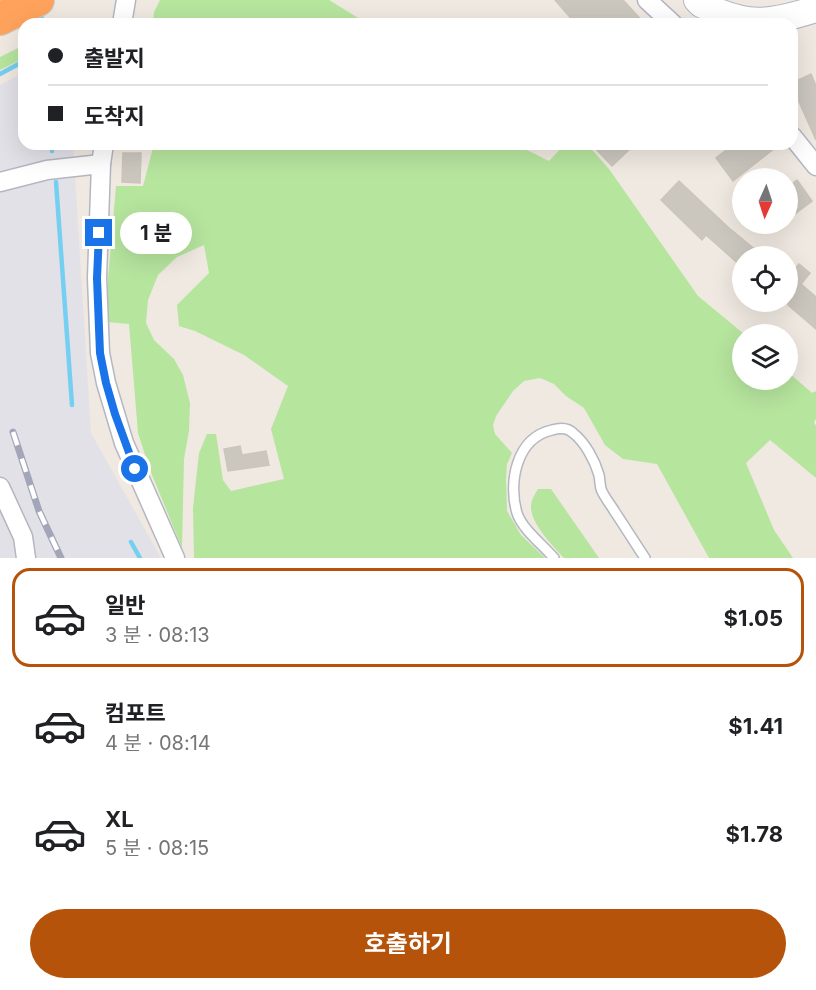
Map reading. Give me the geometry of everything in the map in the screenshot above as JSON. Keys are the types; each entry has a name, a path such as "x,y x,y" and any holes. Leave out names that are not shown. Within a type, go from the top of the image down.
{"highway":[{"path":"0,19 38,0"}],"street":[{"path":"123,18 126,0"},
{"path":"647,0 666,18"},
{"path":"697,0 723,14 740,18"},
{"path":"785,18 816,9"},
{"path":"798,144 816,166"},
{"path":"103,150 97,278 100,353 106,383 124,443 175,558"},
{"path":"0,182 47,170 101,164"},
{"path":"0,487 23,537 26,558"}],"lane":[{"path":"554,558 522,524 513,493 518,461 525,447 536,436 548,430 561,428 571,430 582,441 598,474 601,489 645,558"}],"shaded area":[{"path":"18,75 18,150 73,150 91,433 161,558 0,558 0,85"}],"green space":[{"path":"160,0 329,0 358,18 154,18"},
{"path":"18,48 18,61 0,70 0,57"},
{"path":"152,150 527,150 549,161 559,150 592,150 609,169 698,296 732,324 732,390 798,390 798,381 812,393 816,391 816,419 814,422 816,426 816,478 770,440 746,463 774,530 793,558 709,558 657,464 623,459 605,445 584,408 566,396 554,384 540,378 524,381 513,391 496,416 493,425 495,434 512,453 507,464 507,511 521,535 545,558 194,558 193,508 199,453 207,434 216,434 223,480 231,491 284,479 271,429 288,386 244,355 195,331 179,326 177,305 209,273 204,245 177,257 158,275 148,300 146,323 154,340 174,359 183,375 190,403 189,431 184,459 182,548 150,470 138,433 129,324 107,322 108,279 116,186 143,186"},
{"path":"538,489 551,489 599,558 564,558 554,547 543,534 532,514 533,497"}],"building":[{"path":"555,0 623,0 640,18 571,18"},
{"path":"811,74 816,86 816,140 798,100 798,80"},
{"path":"597,150 629,150 612,166"},
{"path":"726,150 772,150 750,168 732,168 732,180 716,158"},
{"path":"123,153 141,153 140,183 122,182"},
{"path":"679,181 732,230 732,234 736,234 751,246 732,246 732,258 706,235 702,240 661,200"},
{"path":"798,181 812,201 798,212"},
{"path":"798,265 810,273 801,284 816,297 816,329 796,312 798,312"},
{"path":"240,446 242,455 266,451 269,465 228,471 224,449"}],"waterway":[{"path":"41,12 42,18"},
{"path":"0,74 18,64"},
{"path":"56,182 72,405"},
{"path":"131,542 140,558"}],"railway":[{"path":"13,432 39,511 61,558"}],"route":[{"path":"99,233 97,278 100,353 115,414 135,469"}]}
